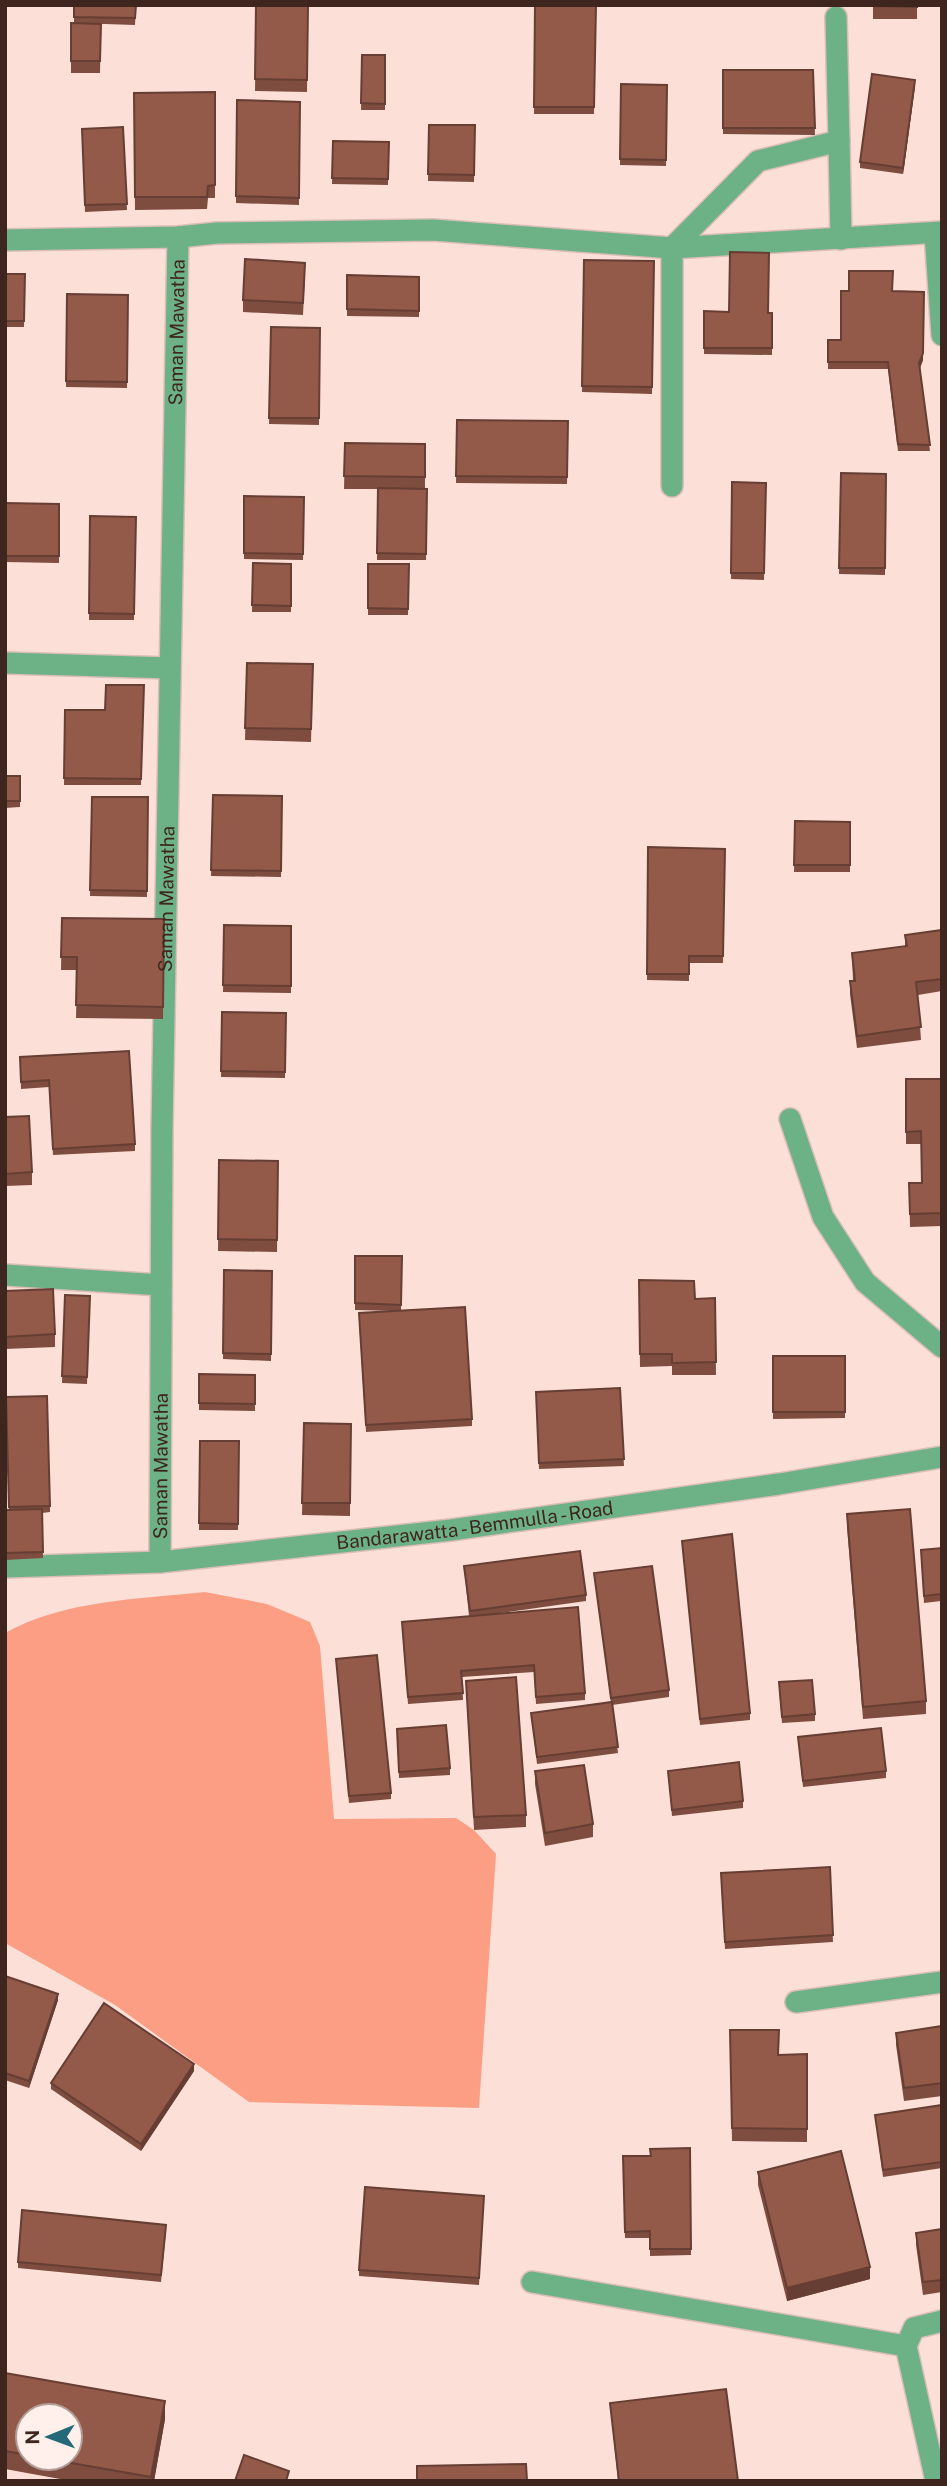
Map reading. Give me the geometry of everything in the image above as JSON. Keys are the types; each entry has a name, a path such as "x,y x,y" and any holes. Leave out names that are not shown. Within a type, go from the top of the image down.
{"street":[{"path":"836,17 841,239"},
{"path":"672,486 672,248 758,161 839,141"},
{"path":"5,240 433,230 672,248 938,232 942,335"},
{"name":"Saman Mawatha","path":"160,1562 161,1285 178,237"},
{"path":"5,663 170,668"},
{"path":"790,1119 823,1217 865,1282 942,1347"},
{"path":"5,1275 161,1285"},
{"name":"Bandarawatta - Bemmulla - Road","path":"5,1567 160,1562 451,1530 779,1484 942,1457"},
{"path":"796,2002 942,1982"},
{"path":"532,2283 906,2346"},
{"path":"936,2481 906,2346 914,2328 942,2321"}],"shaded area":[{"path":"205,1592 267,1604 310,1622 320,1646 334,1819 456,1818 474,1830 496,1854 479,2108 249,2102 115,2005 5,1943 5,1633 28,1622 77,1607"}],"building":[{"path":"74,5 136,5 135,18 74,17"},
{"path":"256,5 308,5 307,80 255,79"},
{"path":"535,5 596,5 594,107 534,107"},
{"path":"917,5 917,7 873,6"},
{"path":"71,23 101,24 100,61 71,61"},
{"path":"362,55 385,55 385,104 361,103"},
{"path":"723,70 813,70 815,128 723,128"},
{"path":"872,74 915,80 903,168 860,162"},
{"path":"621,84 667,85 666,160 620,159"},
{"path":"215,92 215,185 208,186 207,197 135,197 134,93"},
{"path":"237,100 300,102 299,198 236,196"},
{"path":"429,125 475,125 474,175 428,174"},
{"path":"123,127 127,204 85,205 82,129"},
{"path":"333,141 389,142 388,179 332,178"},
{"path":"730,252 769,253 768,313 772,313 772,348 704,348 704,311 729,312"},
{"path":"245,259 305,263 303,303 243,300"},
{"path":"584,260 654,261 652,387 582,386"},
{"path":"849,271 893,271 892,291 924,292 923,353 919,363 930,445 898,444 888,362 828,362 828,340 841,340 841,291 849,291"},
{"path":"5,274 25,274 24,321 5,321"},
{"path":"347,275 419,277 419,311 347,309"},
{"path":"67,294 128,295 127,382 66,381"},
{"path":"271,327 320,328 319,418 269,418"},
{"path":"457,420 568,421 567,477 456,476"},
{"path":"345,443 425,444 425,477 344,476"},
{"path":"841,473 886,474 885,568 839,568"},
{"path":"732,482 766,483 764,573 731,573"},
{"path":"378,488 427,489 426,554 377,553"},
{"path":"244,496 304,497 303,554 244,553"},
{"path":"5,503 59,504 59,556 5,556"},
{"path":"90,516 136,517 134,614 89,613"},
{"path":"253,563 291,564 291,606 252,605"},
{"path":"368,564 409,564 408,609 368,608"},
{"path":"247,663 313,664 311,729 245,728"},
{"path":"106,685 144,685 141,779 64,778 65,710 105,710"},
{"path":"5,776 20,776 20,801 5,801"},
{"path":"213,795 282,796 281,871 211,870"},
{"path":"92,797 148,797 147,891 90,890"},
{"path":"795,821 850,822 850,865 794,865"},
{"path":"648,847 725,849 723,956 689,956 689,974 647,974"},
{"path":"62,918 164,919 163,1007 76,1005 77,957 61,957"},
{"path":"224,925 291,926 291,986 223,985"},
{"path":"942,930 942,979 916,982 921,1027 857,1036 850,981 855,981 852,953 907,946 905,935"},
{"path":"222,1012 286,1013 285,1072 221,1071"},
{"path":"129,1051 135,1144 53,1149 49,1080 21,1082 20,1057"},
{"path":"906,1079 942,1079 942,1213 910,1214 909,1183 922,1183 921,1131 906,1132"},
{"path":"29,1116 32,1172 5,1174 5,1117"},
{"path":"219,1160 278,1161 277,1240 218,1239"},
{"path":"355,1256 402,1256 401,1305 355,1303"},
{"path":"224,1270 272,1271 271,1354 223,1353"},
{"path":"639,1280 694,1281 695,1299 715,1298 716,1362 672,1363 672,1354 640,1354"},
{"path":"53,1289 55,1334 5,1337 5,1291"},
{"path":"65,1295 90,1296 87,1377 62,1376"},
{"path":"465,1307 472,1419 366,1425 359,1313"},
{"path":"773,1356 845,1356 845,1412 773,1412"},
{"path":"199,1374 255,1375 255,1404 199,1403"},
{"path":"620,1388 624,1459 539,1463 536,1392"},
{"path":"47,1396 50,1506 9,1507 6,1397"},
{"path":"304,1423 351,1424 350,1503 302,1503"},
{"path":"200,1441 239,1441 238,1524 199,1523"},
{"path":"42,1509 43,1552 5,1553 5,1510"},
{"path":"910,1509 926,1701 863,1707 847,1514"},
{"path":"732,1534 750,1713 700,1719 682,1541"},
{"path":"942,1548 942,1604 941,1594 924,1596 921,1550"},
{"path":"580,1551 586,1595 470,1611 464,1566"},
{"path":"652,1566 669,1690 611,1698 594,1573"},
{"path":"578,1607 585,1693 536,1697 534,1665 461,1671 463,1693 408,1697 402,1622"},
{"path":"377,1655 391,1793 349,1796 336,1659"},
{"path":"516,1677 526,1815 474,1817 466,1681"},
{"path":"812,1680 815,1714 782,1717 779,1682"},
{"path":"612,1702 618,1747 537,1757 531,1713"},
{"path":"446,1725 450,1768 399,1772 397,1729"},
{"path":"881,1728 886,1771 803,1781 798,1737"},
{"path":"739,1762 743,1801 672,1810 668,1771"},
{"path":"584,1765 593,1824 545,1833 535,1771"},
{"path":"830,1867 833,1935 725,1942 721,1873"},
{"path":"5,1976 58,1994 29,2081 5,2073"},
{"path":"104,2003 194,2064 141,2144 51,2083"},
{"path":"942,2026 942,2083 904,2088 896,2033"},
{"path":"730,2030 779,2030 778,2055 807,2054 807,2129 732,2128"},
{"path":"942,2105 942,2162 883,2170 875,2115"},
{"path":"690,2148 691,2249 650,2249 650,2231 625,2232 623,2156 651,2156 650,2149"},
{"path":"841,2151 870,2267 787,2288 758,2172"},
{"path":"365,2187 484,2196 479,2278 359,2270"},
{"path":"22,2210 166,2225 161,2275 18,2262"},
{"path":"942,2229 942,2280 923,2282 916,2233"},
{"path":"5,2373 165,2401 151,2477 84,2465 84,2402 14,2402 14,2453 5,2451"},
{"path":"726,2389 738,2481 619,2481 610,2403"},
{"path":"244,2455 289,2471 286,2481 235,2481"},
{"path":"526,2464 527,2481 417,2481 417,2466"}]}
